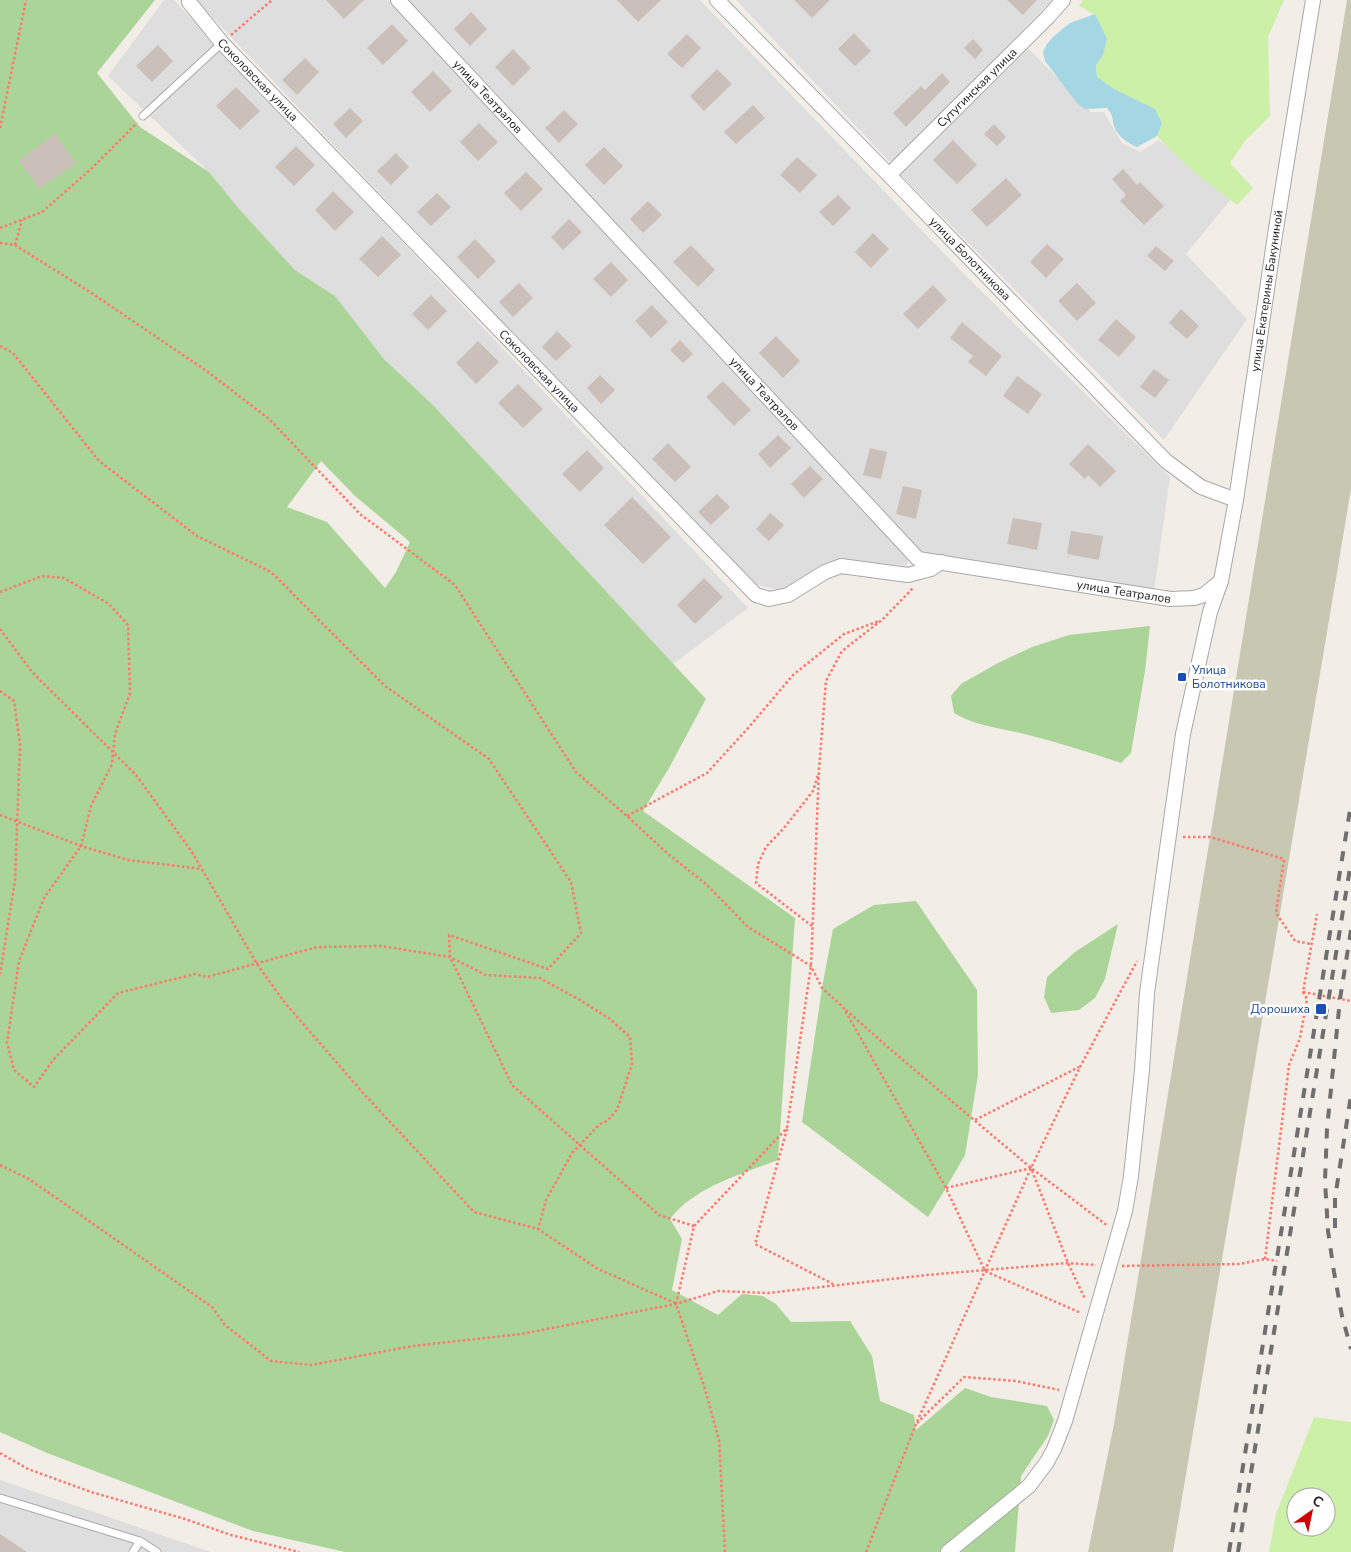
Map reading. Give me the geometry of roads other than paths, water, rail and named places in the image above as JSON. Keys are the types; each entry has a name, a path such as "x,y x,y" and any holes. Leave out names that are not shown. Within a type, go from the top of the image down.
{"street":[{"name":"улица Театралов","path":"398,0 918,559 936,566 1170,599 1194,598 1204,595 1221,581"},
{"name":"улица Болотникова","path":"717,0 1166,461 1201,487 1236,500"},
{"name":"Сутугинская улица","path":"889,175 1042,24 1063,0"},
{"name":"улица Екатерины Бакуниной","path":"948,1552 1029,1486 1039,1475 1051,1456 1060,1436 1125,1211 1131,1176 1142,1070 1146,993 1183,734 1210,612 1221,581 1236,500 1313,0"},
{"name":"Соколовская улица","path":"189,2 222,43 756,595 769,599 788,595 825,572 841,566 908,575 936,566"}],"lane":[{"path":"143,116 222,43"},
{"path":"0,1498 140,1541 157,1552"},
{"path":"133,1552 140,1541"}],"water":[{"path":"1095,14 1107,39 1103,55 1096,65 1097,77 1114,89 1155,109 1162,123 1157,136 1137,147 1118,133 1107,108 1085,109 1077,103 1045,61 1043,52 1053,37 1070,23"}],"railway":[{"path":"1229,1552 1351,804"},
{"path":"1238,1552 1351,862"},
{"path":"1351,930 1340,999 1327,1129 1325,1181 1328,1231 1334,1272 1342,1316 1351,1349"},
{"path":"1335,1228 1335,1198 1351,1095"}],"place":[{"name":"Улица Болотникова","path":"1182,677"},
{"name":"Дорошиха","path":"1321,1009"}]}
